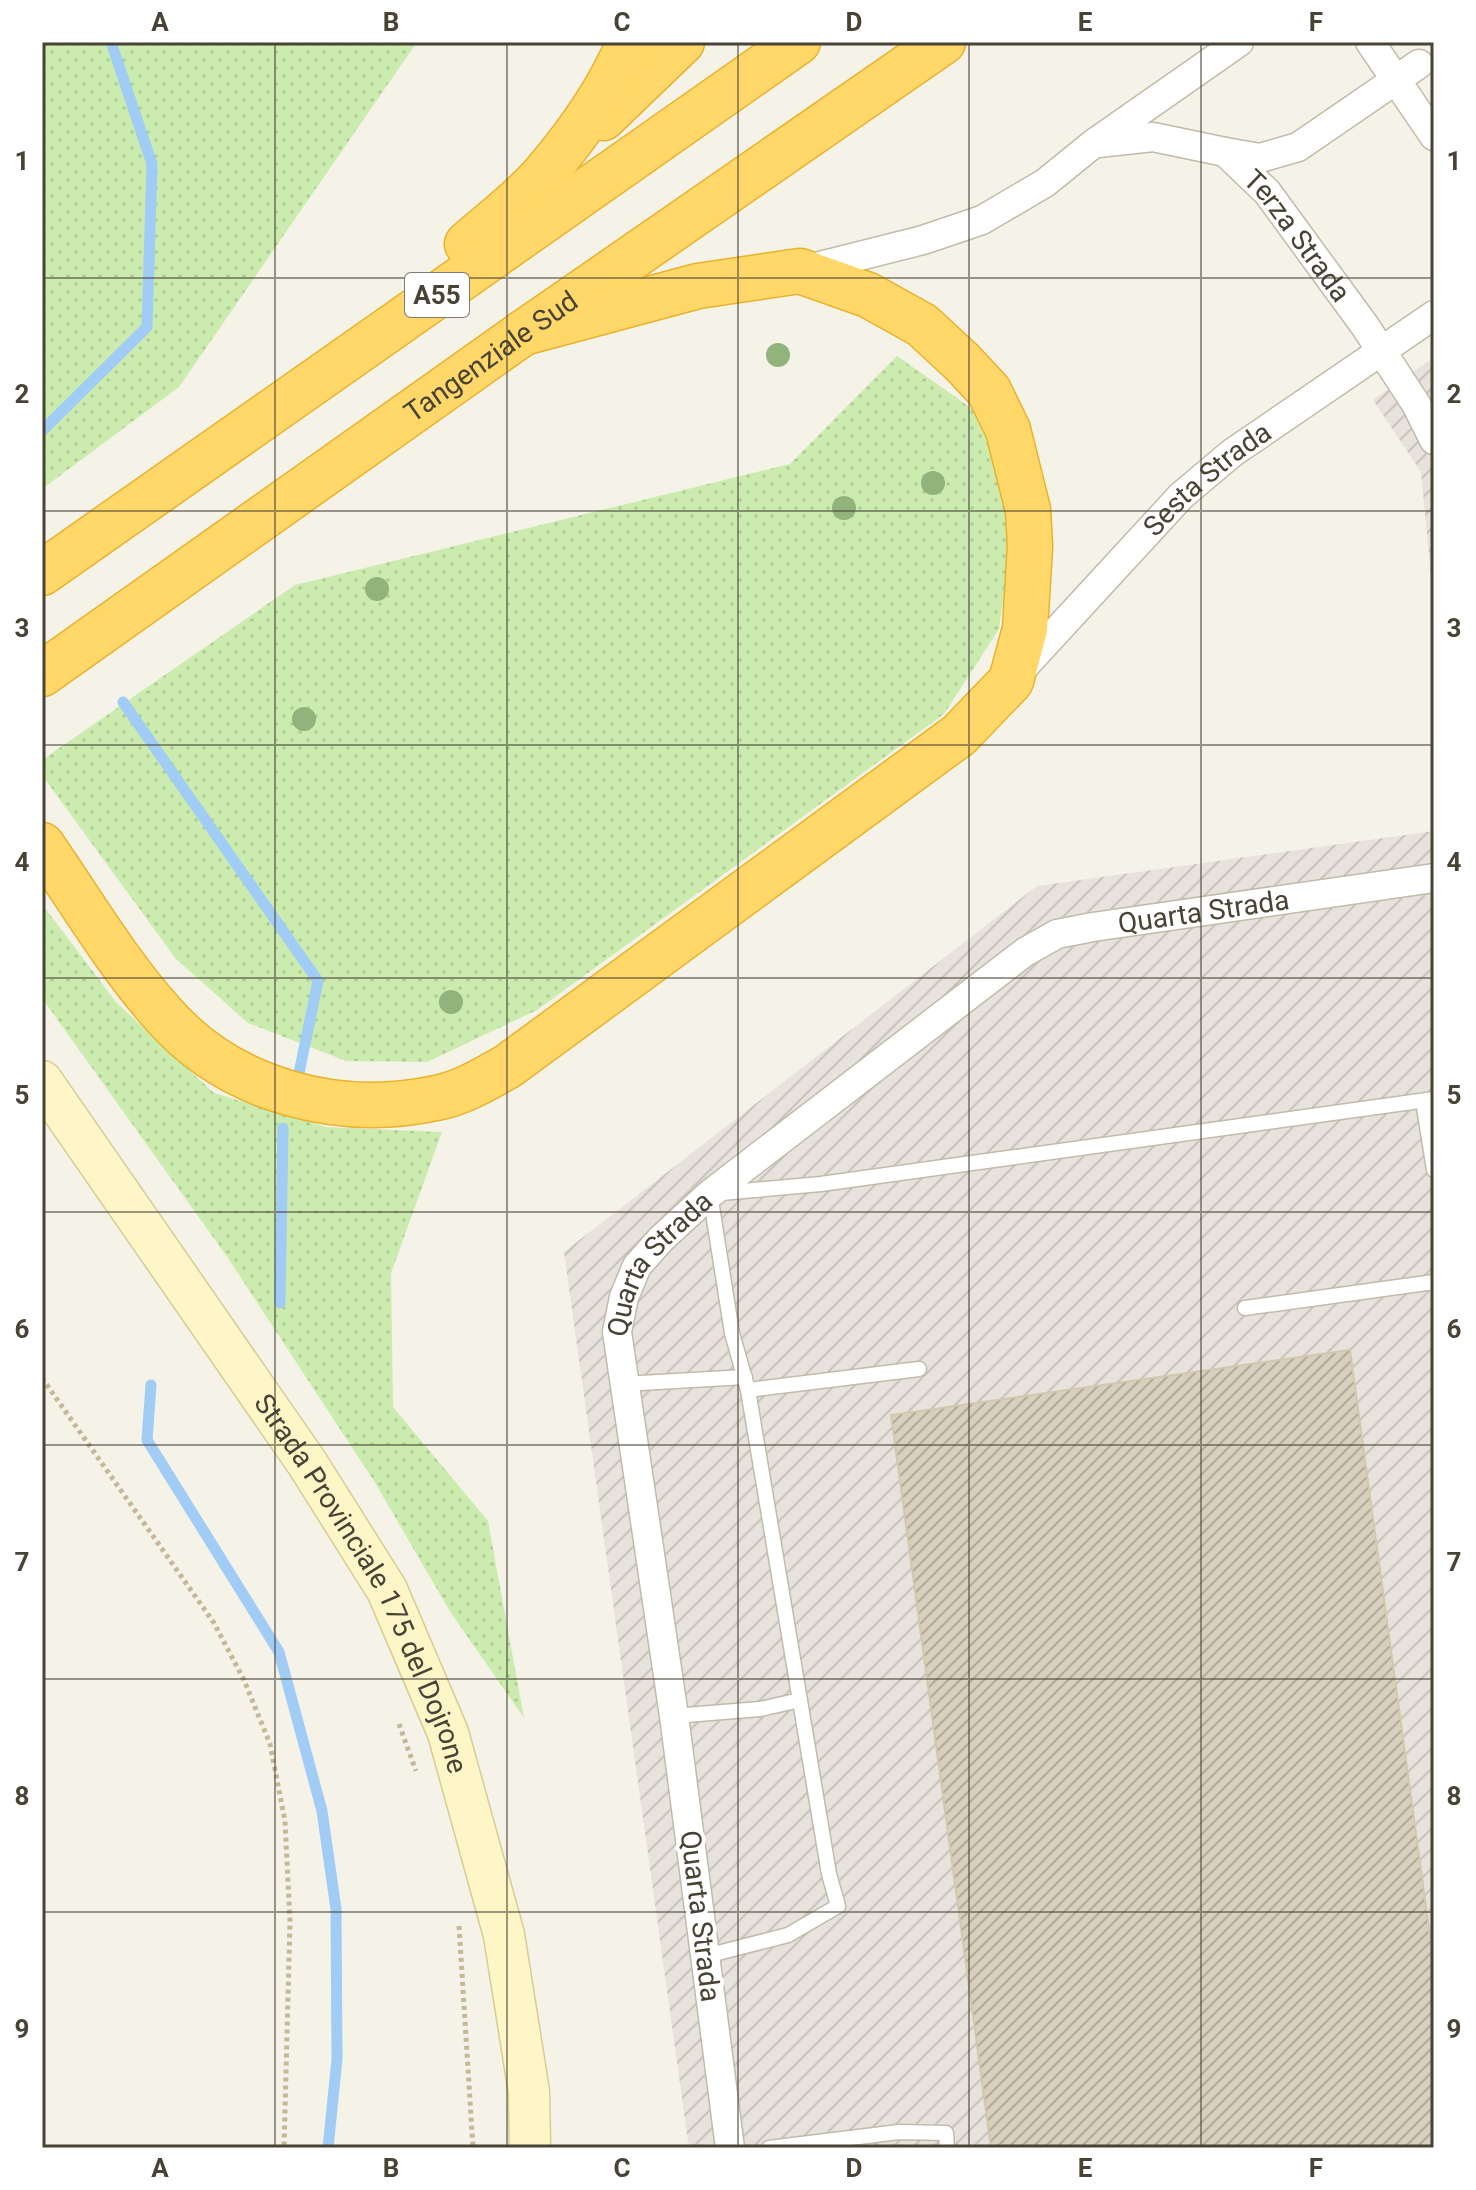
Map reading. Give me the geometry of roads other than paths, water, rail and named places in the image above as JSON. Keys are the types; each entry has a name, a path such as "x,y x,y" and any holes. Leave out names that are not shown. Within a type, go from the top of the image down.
{"highway":[{"path":"544,174 584,122 618,69 629,42"},
{"path":"325,375 682,42"},
{"name":"A55","path":"42,573 798,42"},
{"name":"Tangenziale Sud","path":"42,674 523,333 943,42"},
{"path":"42,845 164,1016 234,1072 281,1093 334,1102 380,1107 438,1098 472,1086 547,1039 959,735 1011,681 1025,629 1030,546 1028,510 1008,430 989,391 922,325 868,295 800,271 698,286 523,333"}],"street":[{"path":"800,271 923,240 982,220 1045,183 1093,144 1239,42"},
{"path":"1370,42 1434,136"},
{"path":"1225,152 1260,158 1298,147 1426,58"},
{"name":"Terza Strada","path":"1093,144 1153,137 1225,152 1267,192 1382,351 1416,404 1434,440"},
{"name":"Sesta Strada","path":"1011,681 1181,496 1232,453 1434,315"},
{"name":"Quarta Strada","path":"730,2148 674,1716 617,1332 624,1297 637,1266 710,1194 1025,952 1057,934 1434,878"},
{"name":"Strada Provinciale 175 del Dojrone","path":"42,1081 307,1463 387,1590 448,1733 504,1935 529,2092 530,2148"}],"lane":[{"path":"706,1956 788,1935 838,1906 829,1874 746,1384 732,1333 710,1194 821,1184 1429,1100 1434,1170"},
{"path":"1245,1308 1434,1282"},
{"path":"623,1384 746,1384 919,1369"},
{"path":"674,1716 760,1709 800,1700"},
{"path":"769,2148 899,2132 946,2133 947,2148"}],"waterway":[{"path":"42,431 147,327 152,164 111,42"},
{"path":"123,702 318,981 299,1073"},
{"path":"280,1303 283,1128"},
{"path":"151,1385 147,1440 279,1652 322,1811 336,1909 337,2059 328,2148"}]}
